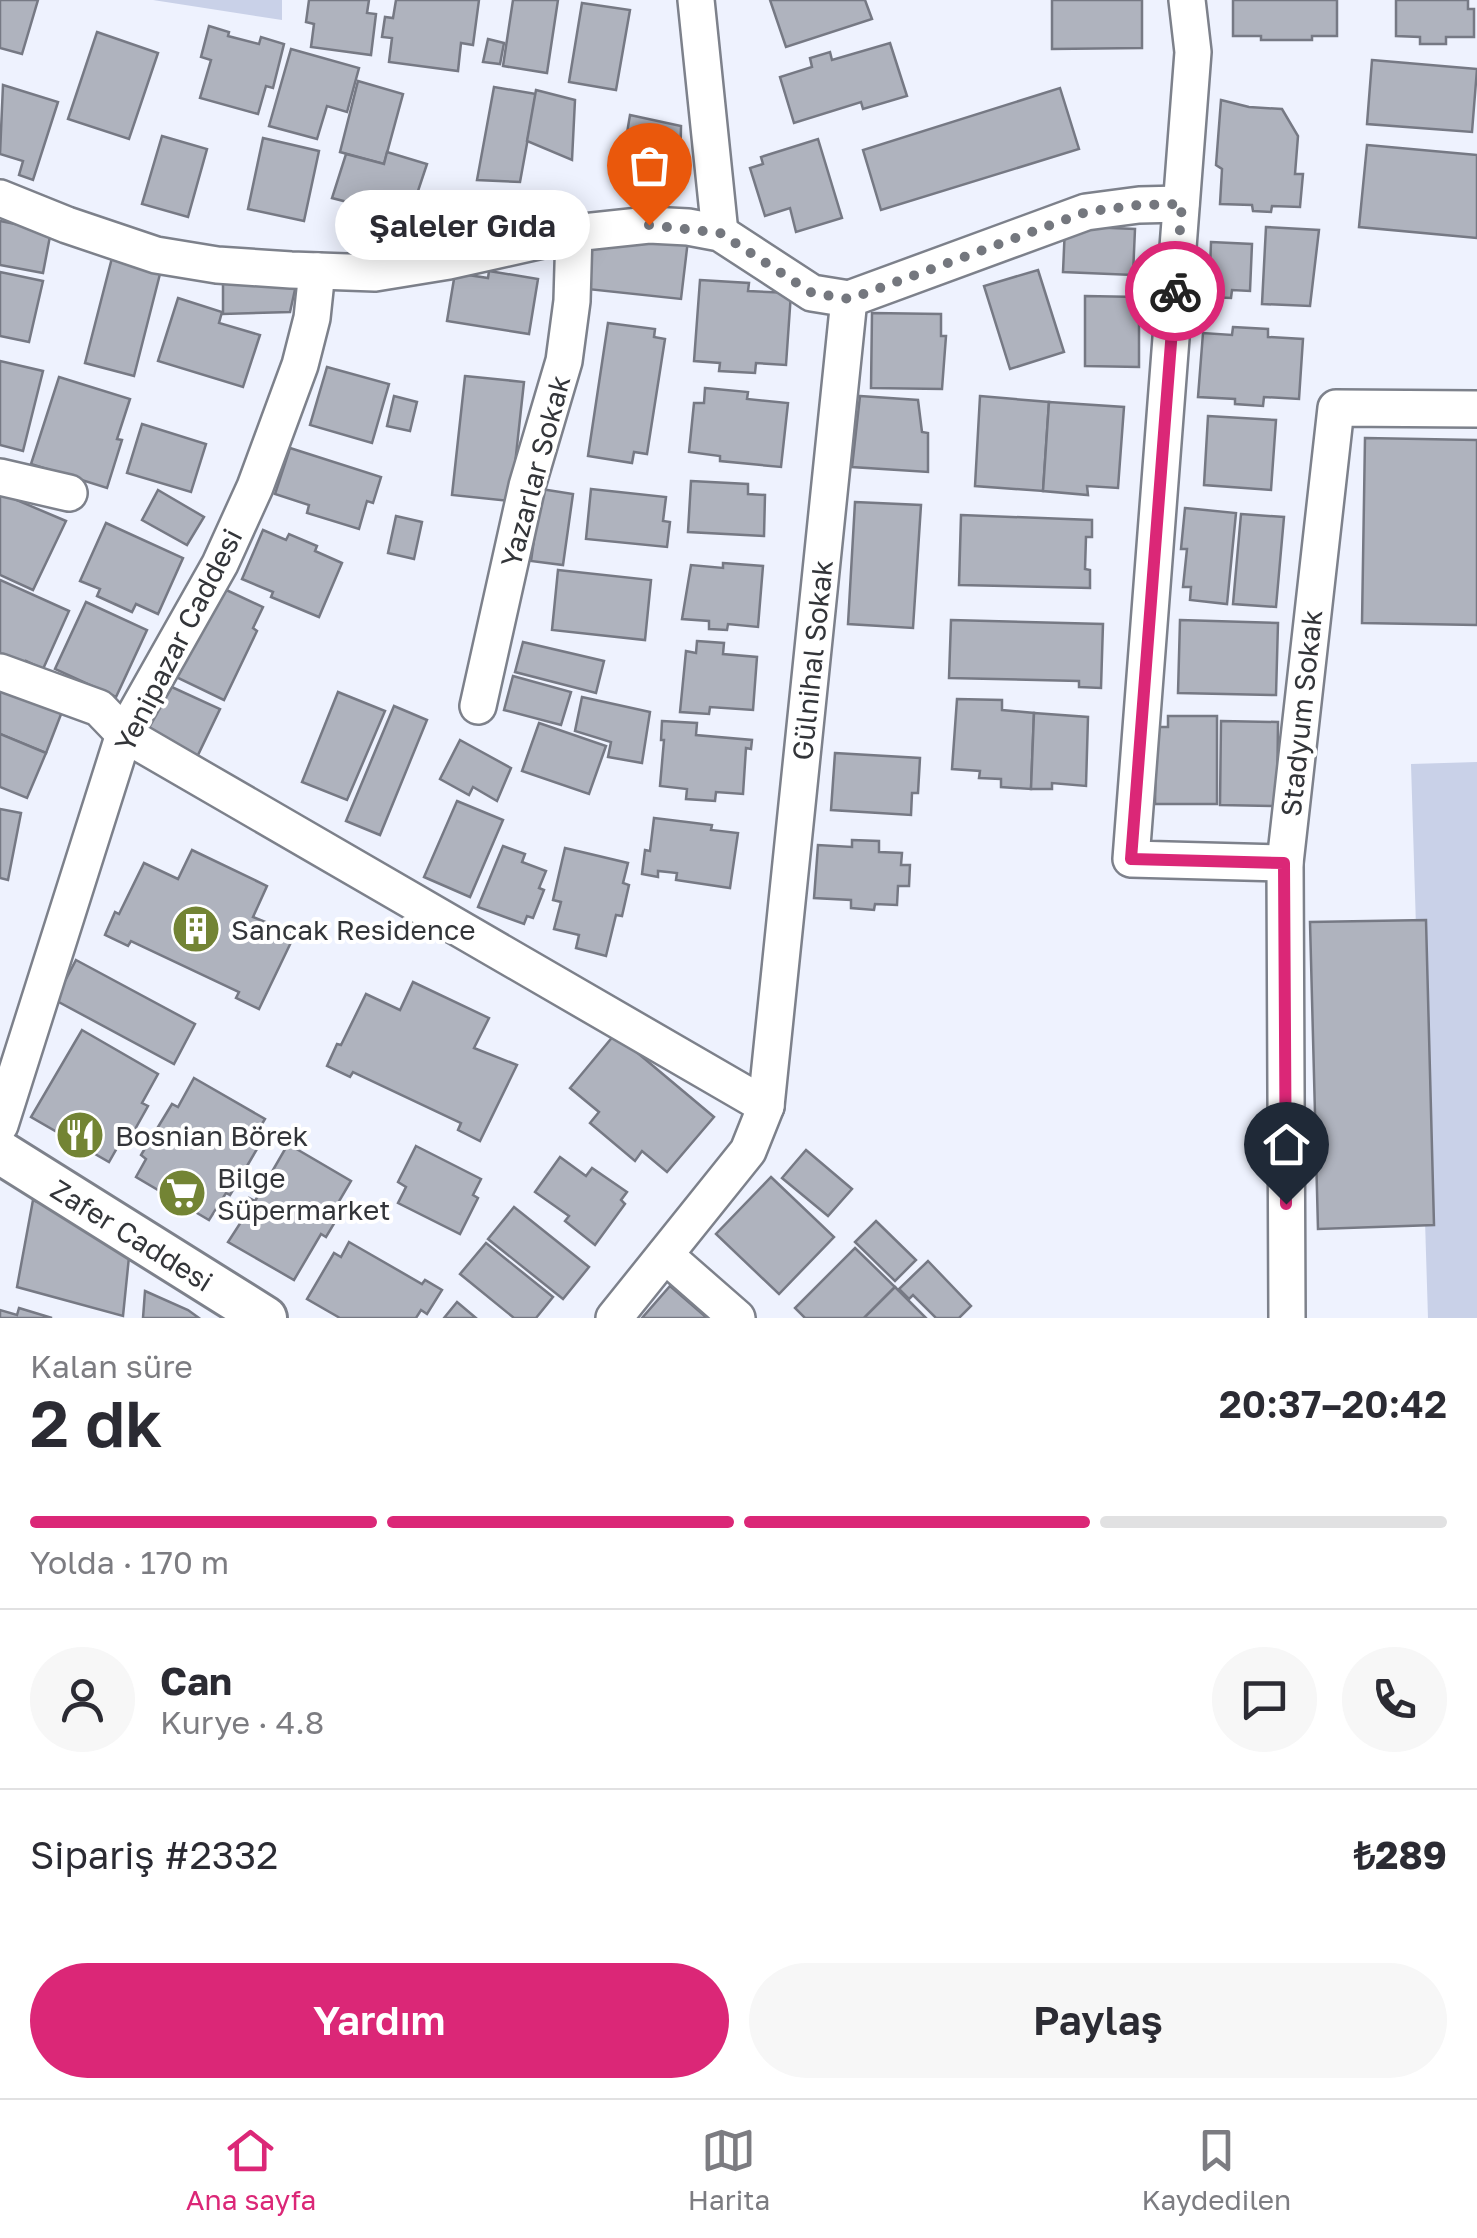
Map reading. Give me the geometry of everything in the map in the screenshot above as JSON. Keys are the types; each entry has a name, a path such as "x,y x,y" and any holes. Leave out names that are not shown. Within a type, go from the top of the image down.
{"street":[{"path":"696,0 720,233"},
{"path":"1187,0 1193,52 1131,859 1284,863"},
{"path":"0,198 67,226 156,254 218,266 318,271 375,273 574,233 649,225 720,233 812,293 850,299 1086,212 1182,204"},
{"name":"Yazarlar Sokak","path":"478,706 527,486 564,360 572,302 574,233"},
{"name":"Yenipazar Caddesi","path":"0,1125 124,734 220,564 261,471 300,365 318,271"},
{"name":"Gülnihal Sokak","path":"614,1318 748,1151 766,1106 850,299"},
{"name":"Stadyum Sokak","path":"1287,1318 1284,863 1336,408 1477,409"},
{"path":"0,477 69,493"},
{"path":"0,672 100,708 124,734 766,1106"},
{"name":"Zafer Caddesi","path":"0,1152 265,1318"},
{"path":"665,1255 738,1318"}],"shaded area":[{"path":"153,0 282,0 282,20"},
{"path":"1477,762 1477,1318 1428,1318 1411,764"}],"building":[{"path":"0,0 38,0 22,54 0,48"},
{"path":"309,0 369,0 367,13 376,14 371,55 311,47 314,24 306,22"},
{"path":"396,0 479,0 473,45 461,43 458,71 389,62 392,38 382,37 385,17 393,18"},
{"path":"513,0 558,0 547,73 503,66"},
{"path":"770,0 865,0 872,19 786,47"},
{"path":"1052,0 1142,0 1142,48 1052,49"},
{"path":"1233,0 1337,0 1337,36 1261,40 1261,36 1233,36"},
{"path":"1396,0 1468,0 1468,9 1474,9 1474,37 1446,37 1446,44 1420,44 1420,37 1396,36"},
{"path":"582,3 630,10 616,90 569,82"},
{"path":"209,26 259,44 261,37 284,44 273,88 266,86 258,114 200,98 211,60 201,57"},
{"path":"97,32 158,53 129,139 68,119"},
{"path":"488,39 504,43 500,64 483,62"},
{"path":"890,43 907,96 863,109 861,102 794,123 780,77 812,67 810,58 830,52 832,60"},
{"path":"291,49 359,68 347,112 327,106 317,139 269,126"},
{"path":"1372,60 1477,69 1472,132 1367,124"},
{"path":"358,81 403,94 384,164 340,152"},
{"path":"3,85 58,102 33,180 19,175 23,161 0,154"},
{"path":"494,87 536,94 520,182 477,180"},
{"path":"1060,88 1079,149 881,210 863,150"},
{"path":"536,90 575,100 572,160 527,141"},
{"path":"1221,100 1282,109 1298,136 1295,174 1303,174 1300,207 1272,206 1271,212 1253,211 1252,205 1220,204 1222,169 1216,165"},
{"path":"630,115 681,126 680,174 620,175"},
{"path":"162,136 207,149 188,217 142,204"},
{"path":"263,138 319,151 304,221 248,209"},
{"path":"818,139 842,218 796,232 790,208 765,216 750,168 763,164 761,157"},
{"path":"1367,145 1477,155 1477,238 1359,227"},
{"path":"387,152 427,164 409,218 332,198 346,154 384,164"},
{"path":"0,221 51,231 43,273 0,265"},
{"path":"1065,226 1135,229 1133,275 1063,272"},
{"path":"1266,227 1319,230 1310,306 1262,304"},
{"path":"593,234 688,240 681,299 587,289"},
{"path":"1211,242 1252,244 1250,291 1232,290 1231,298 1209,297"},
{"path":"113,254 140,261 138,268 160,274 134,376 85,363"},
{"path":"1038,270 1064,352 1010,369 984,286"},
{"path":"489,271 538,279 529,334 447,321 455,273 488,278"},
{"path":"0,272 43,281 29,342 0,336"},
{"path":"298,276 290,312 223,314 223,279"},
{"path":"700,280 749,283 748,291 791,293 786,365 756,363 755,373 719,371 720,363 694,361"},
{"path":"1085,296 1139,297 1139,367 1085,366"},
{"path":"178,298 222,312 219,323 260,335 243,387 158,361"},
{"path":"872,313 941,314 941,336 946,336 942,389 871,388"},
{"path":"608,323 655,329 654,337 665,339 647,454 634,452 632,463 588,456"},
{"path":"1233,327 1268,329 1268,337 1303,339 1299,399 1264,397 1263,406 1235,404 1235,399 1198,397 1203,333 1232,335"},
{"path":"0,361 43,371 23,451 0,445"},
{"path":"327,367 389,384 372,443 310,425"},
{"path":"465,376 524,382 511,501 452,495"},
{"path":"59,377 130,399 107,488 31,464"},
{"path":"705,388 748,392 747,399 788,403 781,467 720,461 720,456 689,452 694,403 704,403"},
{"path":"394,396 417,402 410,431 387,426"},
{"path":"860,396 918,400 922,432 928,433 928,472 852,467"},
{"path":"980,396 1049,402 1043,491 975,486"},
{"path":"1049,402 1124,407 1118,488 1087,486 1088,495 1043,491"},
{"path":"1208,416 1276,420 1271,490 1204,485"},
{"path":"142,424 206,444 191,492 127,473"},
{"path":"1365,438 1477,440 1477,625 1362,623"},
{"path":"290,448 381,477 373,503 367,501 359,529 307,513 309,505 275,494"},
{"path":"691,481 748,484 748,494 765,495 764,536 688,532"},
{"path":"541,489 573,494 563,565 531,561"},
{"path":"591,489 666,497 663,521 670,522 667,547 586,539"},
{"path":"158,490 204,517 187,545 142,520"},
{"path":"0,493 66,521 33,590 0,575"},
{"path":"855,502 921,505 913,628 848,624"},
{"path":"1185,508 1236,513 1227,604 1190,600 1191,587 1183,587 1187,549 1181,549"},
{"path":"1241,514 1284,517 1276,607 1233,604"},
{"path":"961,515 1092,520 1092,537 1086,537 1085,569 1090,570 1090,588 959,585"},
{"path":"396,516 422,522 414,559 388,553"},
{"path":"106,523 183,558 158,614 136,604 132,612 97,596 100,589 80,581"},
{"path":"263,530 286,540 289,534 342,563 319,617 271,597 273,592 242,579"},
{"path":"723,563 763,566 758,627 728,624 727,630 709,629 709,621 682,619 691,565 723,568"},
{"path":"558,570 651,580 645,640 552,630"},
{"path":"0,580 69,611 43,669 0,656"},
{"path":"222,588 263,607 253,628 257,631 224,700 176,677"},
{"path":"86,602 147,630 116,697 55,669"},
{"path":"951,620 1103,624 1101,688 1079,687 1079,681 949,678"},
{"path":"1180,620 1278,623 1276,695 1178,693"},
{"path":"697,641 724,643 723,654 757,657 753,710 710,707 709,714 680,712 686,651 696,653"},
{"path":"523,642 604,661 596,693 515,672"},
{"path":"513,676 571,692 561,725 504,710"},
{"path":"0,678 65,704 46,753 0,734"},
{"path":"163,683 220,709 197,757 140,730"},
{"path":"338,692 385,711 347,800 302,782"},
{"path":"582,697 650,712 642,763 608,757 611,742 575,731"},
{"path":"957,699 1002,700 1002,710 1034,713 1031,789 1001,787 1001,779 979,778 980,771 952,769"},
{"path":"394,706 427,720 380,835 346,821"},
{"path":"1034,713 1088,717 1086,786 1052,783 1052,789 1031,789"},
{"path":"1168,716 1217,716 1217,804 1155,804 1156,727 1168,727"},
{"path":"662,721 697,723 696,735 752,740 751,749 746,748 743,794 716,792 715,801 686,799 687,789 660,786"},
{"path":"1221,721 1278,722 1277,806 1220,805"},
{"path":"539,723 606,746 589,794 522,771"},
{"path":"0,734 46,753 27,798 0,787"},
{"path":"460,740 511,768 497,801 473,787 469,795 440,779"},
{"path":"835,753 920,758 918,793 912,793 911,815 831,810"},
{"path":"457,801 503,820 470,897 424,877"},
{"path":"0,809 21,813 8,880 0,878"},
{"path":"654,818 712,825 711,830 738,833 730,888 676,880 677,873 658,871 658,877 642,874 645,850 650,851"},
{"path":"852,840 879,841 879,852 902,853 901,865 910,865 909,886 898,886 897,905 875,904 874,910 851,908 851,900 814,898 818,845 852,847"},
{"path":"503,846 525,854 522,862 546,871 539,888 544,890 533,918 527,916 524,924 478,907"},
{"path":"565,848 628,863 623,883 629,885 622,916 616,915 606,956 576,948 579,935 554,929 561,902 553,900"},
{"name":"Sancak Residence","path":"192,850 267,886 253,917 295,934 259,1009 236,998 239,992 131,941 128,946 105,935 144,863 178,879"},
{"path":"1426,920 1434,1225 1318,1229 1310,922"},
{"path":"76,960 195,1024 174,1064 55,1000"},
{"path":"413,982 489,1018 474,1048 517,1065 480,1141 458,1130 461,1123 353,1072 350,1077 327,1066 366,994 400,1010"},
{"path":"82,1030 158,1074 142,1103 148,1106 134,1131 129,1127 109,1162 31,1117"},
{"path":"615,1034 714,1117 667,1172 642,1151 635,1161 590,1123 599,1112 570,1088"},
{"path":"194,1078 265,1119 250,1144 257,1149 230,1195 226,1193 209,1220 136,1177 146,1159 141,1155 172,1104 178,1107"},
{"path":"288,1144 351,1181 335,1208 341,1212 326,1237 321,1234 294,1280 228,1242 241,1222 237,1219 249,1198 255,1201"},
{"path":"416,1146 481,1179 473,1195 478,1198 460,1234 398,1203 406,1187 398,1182"},
{"path":"806,1150 852,1189 828,1216 782,1178"},
{"path":"560,1157 586,1176 592,1168 627,1192 621,1200 625,1204 595,1245 565,1221 569,1216 535,1192"},
{"path":"771,1177 834,1237 779,1294 716,1234"},
{"path":"33,1200 109,1232 130,1247 123,1316 17,1287"},
{"path":"514,1207 589,1267 563,1299 488,1239"},
{"path":"876,1221 916,1260 895,1281 855,1242"},
{"path":"349,1242 422,1284 425,1280 442,1290 427,1314 421,1310 416,1318 340,1318 307,1299 334,1253 341,1257"},
{"path":"486,1243 553,1297 536,1318 514,1318 460,1274"},
{"path":"855,1248 895,1287 864,1318 805,1318 795,1308"},
{"path":"928,1261 971,1306 959,1318 936,1318 913,1295 909,1299 899,1289"},
{"path":"670,1286 707,1318 642,1318"},
{"path":"895,1287 926,1318 864,1318"},
{"path":"145,1291 188,1310 199,1318 143,1318"},
{"path":"457,1302 476,1318 444,1318"},
{"path":"19,1308 52,1318 0,1318 0,1310 17,1315"}],"way so far":[{"path":"649,225 720,233 812,293 850,299 1086,212 1182,204 1175,291"}],"place":[{"name":"Şaleler Gıda","path":"649,225"},
{"name":"Sancak Residence","path":"196,929"},
{"name":"Bosnian Börek","path":"80,1135"},
{"name":"Bilge Süpermarket","path":"182,1193"}],"route":[{"path":"1175,291 1131,859 1284,863 1286,1204"}]}
